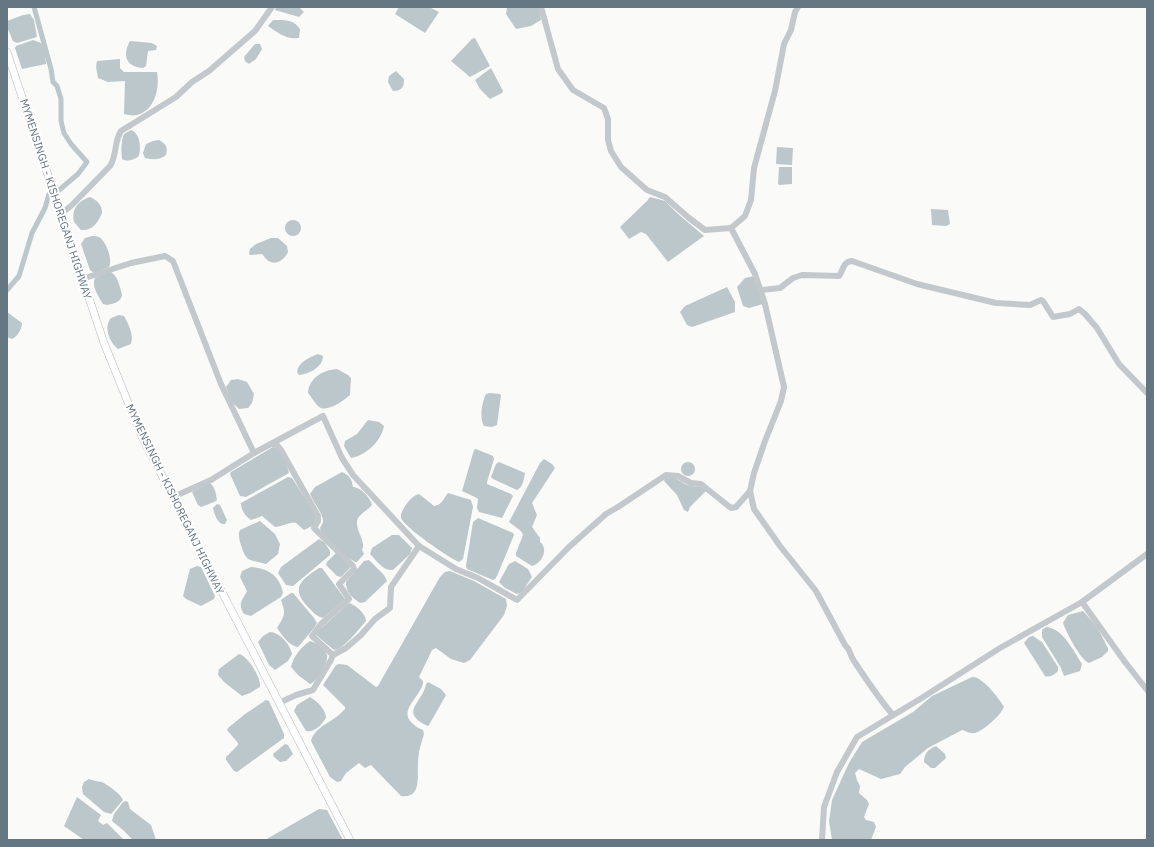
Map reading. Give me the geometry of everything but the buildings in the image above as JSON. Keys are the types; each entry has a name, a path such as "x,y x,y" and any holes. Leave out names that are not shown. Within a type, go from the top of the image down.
{"main road":[{"name":"MYMENSINGH - KISHOREGANJ HIGHWAY","path":"7,52 104,343 142,437 350,840"}],"street":[{"path":"61,214 72,205 110,166 114,159 118,137 121,131 176,97 192,82 209,71 255,30 272,7"},
{"path":"541,7 558,69 573,90 604,108 608,119 608,140 611,151 621,166 647,190 665,197 705,230 731,228 745,216 751,200 754,168 775,91 784,44 791,30 795,12 798,7"},
{"path":"173,497 211,480 254,453 323,416 342,458 353,475 419,546 456,569 478,578 517,600 568,547 606,514 666,475 678,476 691,483 701,484 707,487 729,507 736,507 750,491 763,447 781,401 784,386 766,304 756,274 731,228"},
{"path":"82,279 131,263 165,256 173,261 221,384 254,453"},
{"path":"761,290 780,288 793,278 802,275 839,276 844,265 847,262 852,261 918,284 996,303 1030,305 1041,300 1053,317 1070,314 1079,309 1097,328 1119,364 1147,393"},
{"path":"272,444 277,445 281,450 318,516 318,521 314,528 353,566 354,569 339,584 349,599 321,624 312,636 333,655"},
{"path":"750,491 754,509 780,546 816,591 853,659 885,706 893,715"},
{"path":"279,703 296,695 313,690 333,655 346,648 361,635 375,619 390,608 391,588 419,546"},
{"path":"822,840 824,807 837,772 857,737 1000,648 1082,602 1147,554"},
{"path":"1082,602 1147,690"}],"shaded area":[{"path":"276,7 299,7 304,12 299,17 275,10"},
{"path":"399,7 429,7 439,12 425,33 395,14"},
{"path":"507,7 539,7 541,20 531,26 516,29 506,14"},
{"path":"30,14 34,20 37,37 17,43 13,41 7,27 7,21"},
{"path":"273,20 285,20 295,23 300,29 299,38 287,37 272,29 268,26"},
{"path":"475,38 490,66 470,77 451,61 472,39"},
{"path":"33,40 41,43 45,53 46,64 22,69 15,48 16,46"},
{"path":"130,41 152,43 157,46 156,50 148,51 146,66 143,68 129,63 127,59 126,51"},
{"path":"255,44 260,44 262,49 256,59 249,64 245,61 244,57"},
{"path":"120,59 120,68 124,72 157,72 158,84 155,98 148,109 143,113 137,115 124,114 125,81 108,82 98,78 96,67 97,61"},
{"path":"491,68 503,91 490,99 480,89 475,80"},
{"path":"396,71 404,79 404,84 402,88 393,91 388,82 389,76"},
{"path":"131,130 138,138 140,150 138,157 126,160 122,159 122,140 124,134"},
{"path":"159,140 166,146 166,155 156,159 145,158 143,153 146,144"},
{"path":"777,147 793,148 792,165 776,164"},
{"path":"779,167 792,167 792,184 779,185"},
{"path":"90,197 99,203 102,213 97,223 89,229 81,230 74,222 73,217 75,209 79,203"},
{"path":"650,197 665,201 704,236 668,262 646,234 641,232 629,239 620,227"},
{"path":"931,209 948,210 950,224 946,226 932,225"},
{"path":"293,220 299,222 301,228 299,234 293,236 287,234 285,228 287,222"},
{"path":"92,236 102,239 108,251 110,260 109,267 94,273 90,270 81,244 85,238"},
{"path":"271,238 278,238 287,246 288,252 283,259 274,263 267,260 262,254 249,254 250,249 256,244"},
{"path":"109,271 117,278 122,295 118,301 107,305 103,304 98,295 94,281 95,278"},
{"path":"754,276 763,304 749,308 743,306 737,287 745,278"},
{"path":"727,287 735,302 735,312 692,327 687,325 680,312 685,306"},
{"path":"7,312 22,323 19,332 12,339 7,337"},
{"path":"119,315 124,316 130,329 132,340 131,344 118,349 112,343 108,335 108,326 111,318"},
{"path":"318,354 323,356 318,367 307,373 299,375 297,372 300,365 308,358"},
{"path":"337,369 351,378 350,395 333,407 325,409 321,408 308,393 311,383 322,373"},
{"path":"238,379 247,382 254,394 252,403 248,408 239,409 231,401 226,387 231,380"},
{"path":"490,393 501,395 497,425 492,427 484,426 482,423 481,414 486,394"},
{"path":"368,420 379,422 384,426 380,437 368,451 351,458 344,446 345,441 357,434"},
{"path":"273,447 276,448 281,454 289,473 246,497 240,496 230,474 231,472"},
{"path":"476,449 493,456 494,459 487,484 513,496 502,518 479,512 477,508 478,499 462,491 474,450"},
{"path":"544,459 555,468 532,503 537,515 532,527 540,538 544,552 539,562 532,566 516,556 523,535 521,531 509,522 540,463"},
{"path":"499,462 525,473 523,483 519,489 517,490 491,477 496,464"},
{"path":"685,462 691,462 695,466 695,472 691,476 685,476 681,472 681,466"},
{"path":"342,472 347,474 350,478 353,487 356,487 367,496 372,505 358,518 357,526 363,542 362,550 364,554 357,562 346,556 321,531 320,528 323,523 323,519 310,494 315,487"},
{"path":"667,476 676,478 690,486 700,486 706,491 690,507 688,512 684,510 677,495 664,481"},
{"path":"288,477 292,478 317,517 314,525 304,530 296,523 289,523 275,527 262,516 251,520 247,517 241,503"},
{"path":"209,483 214,488 217,500 201,507 198,505 192,492"},
{"path":"448,493 471,500 473,507 463,559 459,562 437,549 418,535 401,518 401,514 405,506 415,496 419,494 434,506 441,503"},
{"path":"217,504 220,505 227,520 225,524 220,523 215,515 213,508"},
{"path":"478,518 513,533 514,535 497,576 493,580 467,569 466,566 473,522"},
{"path":"260,521 275,534 280,544 278,554 266,564 248,559 244,553 239,537 240,530"},
{"path":"392,535 399,535 412,548 410,554 393,570 389,570 383,567 370,554 372,548"},
{"path":"319,539 325,543 330,551 330,555 293,586 286,585 278,573 281,567"},
{"path":"336,553 349,565 350,568 341,577 337,576 326,565"},
{"path":"369,560 384,575 387,581 365,602 360,603 350,594 347,589 346,582 364,561"},
{"path":"515,561 528,569 532,577 522,592 517,594 505,588 499,582 509,564"},
{"path":"197,566 201,567 215,596 214,599 201,606 183,596 190,569"},
{"path":"251,567 263,569 272,574 279,582 283,593 281,597 251,616 244,614 241,607 241,602 247,591 240,577 242,571"},
{"path":"319,568 322,568 345,599 323,618 316,615 308,607 300,595 299,589 300,585 307,576"},
{"path":"450,571 474,581 506,599 507,606 504,615 470,660 464,663 451,659 436,648 432,650 419,677 423,681 422,686 409,707 408,713 408,718 417,727 423,730 424,734 420,748 418,780 415,790 408,796 401,796 371,765 365,768 359,763 346,773 341,781 337,782 330,777 311,741 316,731 336,718 345,709 345,707 323,685 336,665 339,664 347,665 376,687 378,686 440,577 445,572"},
{"path":"293,593 317,623 298,647 292,645 283,637 277,628 284,614 284,608 281,600"},
{"path":"349,603 360,610 366,618 366,621 347,642 338,649 334,650 316,635 317,632"},
{"path":"1083,611 1097,627 1108,648 1108,651 1102,657 1089,663 1078,652 1063,623 1068,615"},
{"path":"1046,627 1052,628 1058,632 1072,647 1082,664 1080,671 1064,676 1061,668 1042,637 1042,630"},
{"path":"270,632 278,635 284,640 292,654 288,661 275,670 269,665 258,642 263,636"},
{"path":"1033,636 1042,642 1058,667 1058,671 1052,675 1045,676 1024,643 1029,637"},
{"path":"310,641 322,648 327,655 327,658 319,676 310,684 298,675 291,667 298,652"},
{"path":"239,654 250,663 260,683 260,687 242,696 224,682 218,675 219,669"},
{"path":"972,677 976,677 990,688 1004,707 996,718 978,732 971,733 962,730 928,748 905,767 900,774 881,779 859,769 855,773 860,786 859,793 867,800 869,804 864,817 866,820 874,822 876,827 871,840 832,840 829,821 832,800 849,763 862,742 913,712 932,696"},
{"path":"428,682 441,689 446,695 428,726 419,721 413,712"},
{"path":"310,697 324,711 326,717 318,727 312,731 306,731 294,711 297,705"},
{"path":"266,700 269,701 284,734 284,738 237,772 234,771 226,760 226,757 238,745 238,743 227,730 245,714"},
{"path":"285,744 288,745 293,754 286,761 280,762 274,757 273,754"},
{"path":"936,746 945,754 946,758 935,768 931,768 924,762 925,757 929,750"},
{"path":"89,779 105,783 122,798 123,800 111,814 104,812 83,794 82,787 84,782"},
{"path":"77,797 101,815 98,821 103,825 107,823 124,840 84,840 64,826"},
{"path":"123,802 128,802 130,809 151,825 156,840 133,840 112,821 114,814"},
{"path":"319,809 327,810 343,840 265,840"}],"waterway":[{"path":"34,7 51,69 53,82 57,86 61,99 61,121 64,133 71,144 87,162 78,174 58,191"},
{"path":"7,290 19,276 32,233 45,208 49,194"}]}
